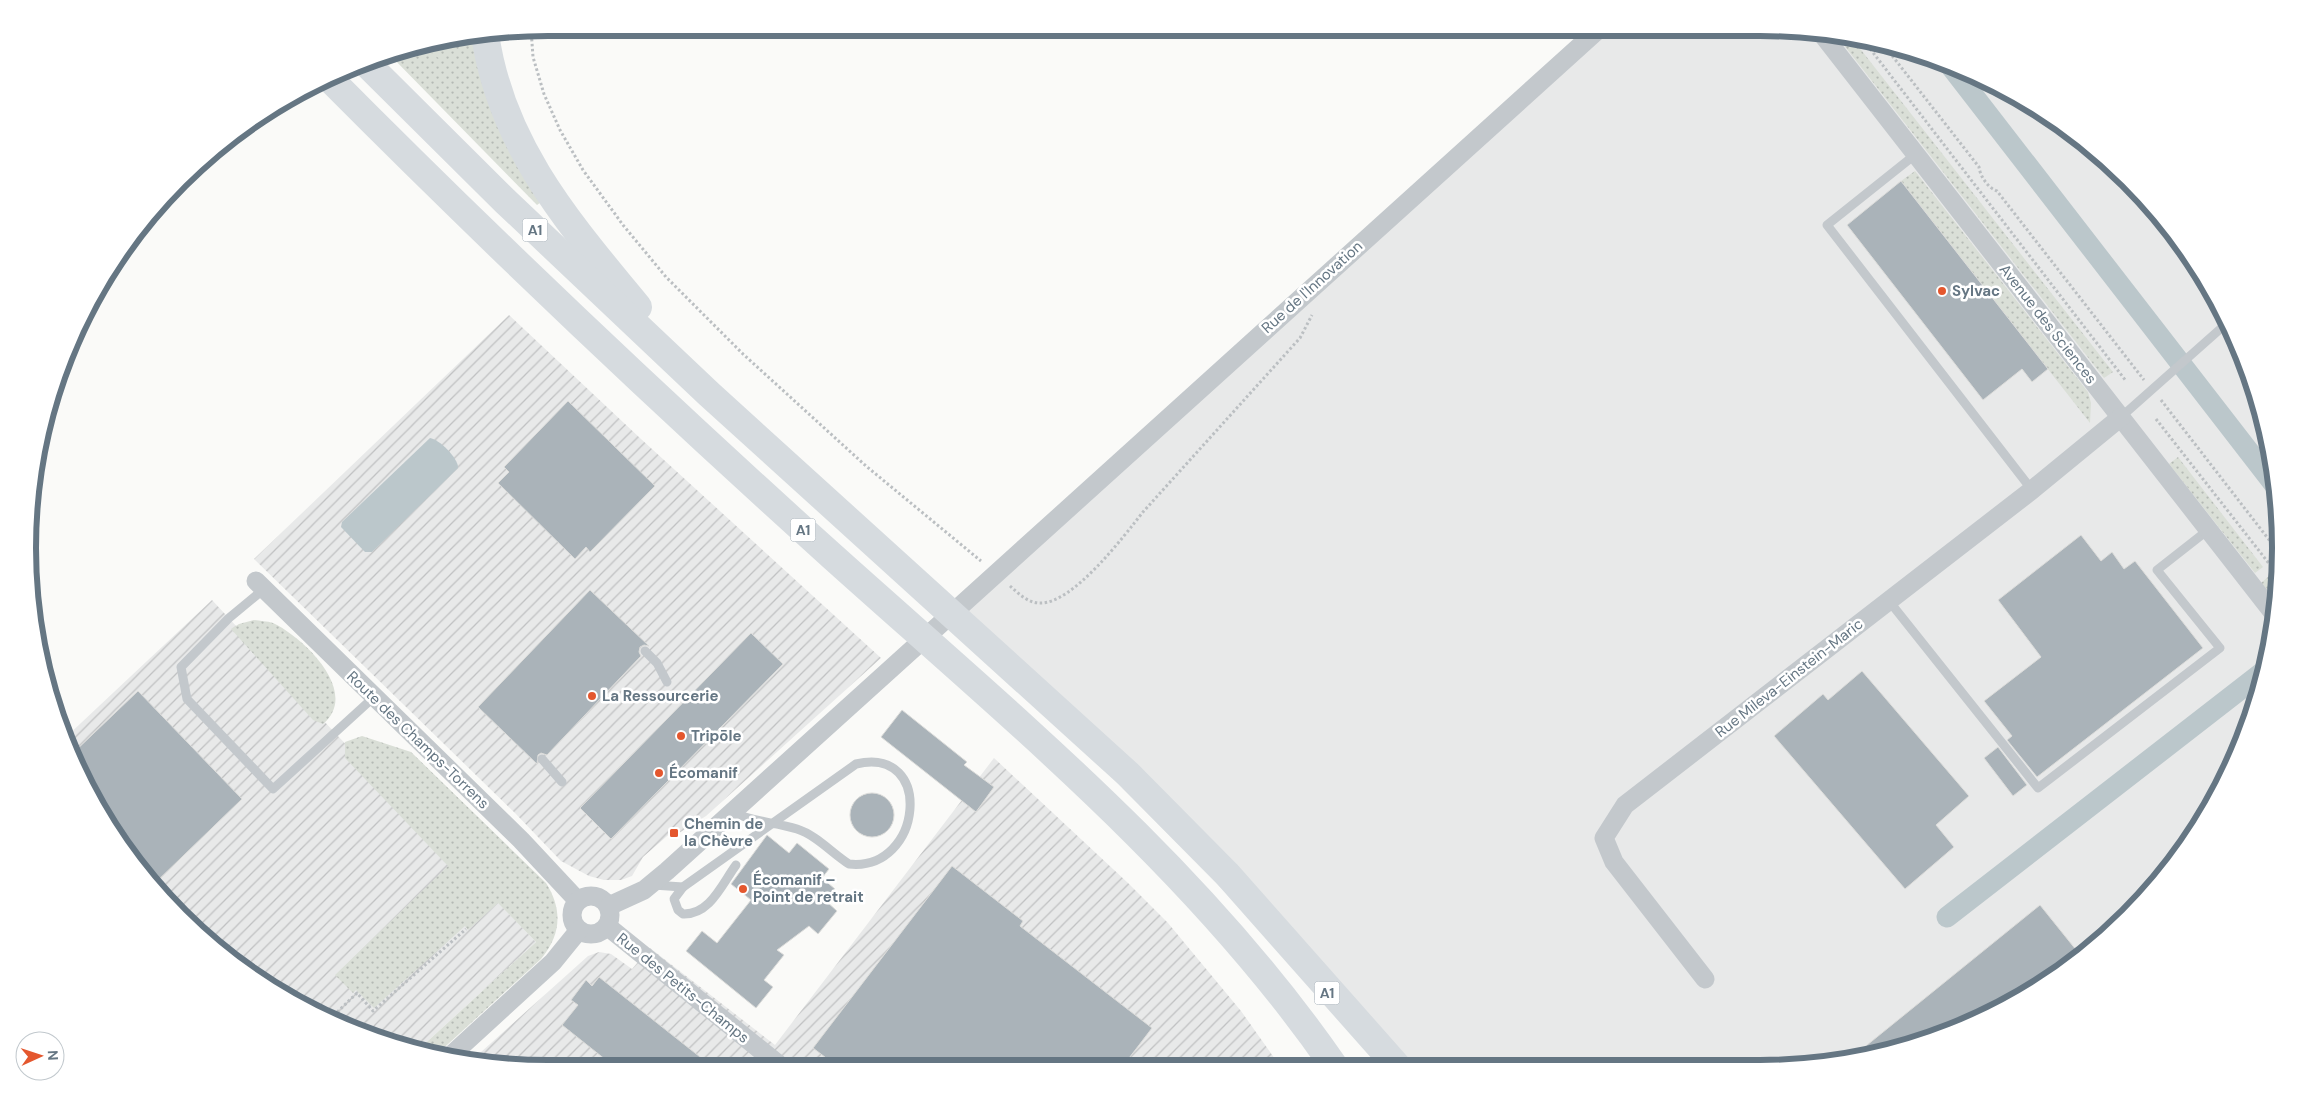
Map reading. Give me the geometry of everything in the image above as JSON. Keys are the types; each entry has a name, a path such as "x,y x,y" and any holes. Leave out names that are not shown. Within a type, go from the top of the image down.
{"highway":[{"path":"486,40 491,67 505,110 524,151 547,192 576,232 709,394"},
{"name":"A1","path":"371,68 512,207 709,394 1128,774 1227,874 1270,923 1347,1018 1376,1060"},
{"name":"A1","path":"335,83 485,232 651,389 1099,797 1179,875 1233,934 1274,984 1330,1060"},
{"path":"1270,923 1392,1060"},
{"path":"1274,984 1318,1060"}],"street":[{"name":"Rue de l'Innovation","path":"732,812 1024,546 1591,36"},
{"name":"Avenue des Sciences","path":"1828,41 2268,606"},
{"name":"Rue Mileva-Einstein-Maric","path":"1705,979 1614,862 1604,838 1625,805 2032,490 2121,417"},
{"name":"Route des Champs-Torrens","path":"260,585 549,868 578,901"},
{"path":"609,906 650,884 732,812"},
{"path":"598,896 609,906 611,913 607,926 594,934 579,930 574,924 573,908 584,897 598,896"},
{"name":"Rue des Petits-Champs","path":"607,926 773,1060"},
{"path":"455,1051 554,962 579,930"}],"lane":[{"path":"1916,154 1827,225 2032,490"},
{"path":"2121,417 2222,328"},
{"path":"1889,601 2038,788 2220,648 2157,570 2208,530"},
{"path":"260,585 181,667 187,699 273,789 374,697"},
{"path":"645,651 657,663 667,682"},
{"path":"542,759 562,782"},
{"path":"732,812 744,818 773,823 798,829 849,864 859,865 871,863 885,856 902,836 912,805 908,787 902,776 881,763 869,761 856,764 773,823 683,887 674,899 678,910 683,914 693,914 705,908 736,865"},
{"path":"650,884 683,887"}],"path":[{"path":"532,36 533,56 544,94 560,130 583,170 666,277 743,354 859,459 983,563"},
{"path":"1869,48 2126,381"},
{"path":"1891,54 1979,167 1980,173 1992,189 1997,191 2156,387 2272,543"},
{"path":"1009,585 1031,601 1041,603 1051,601 1073,588 1101,562 1143,512 1300,338 1312,313 1310,289"},
{"path":"2156,419 2271,567"},
{"path":"336,1013 357,993 373,1012 466,929"}],"shaded area":[{"path":"1591,36 1793,37 1860,46 1924,63 1956,75 2016,105 2044,122 2072,142 2122,186 2166,236 2203,292 2233,352 2245,384 2262,448 2271,515 2271,581 2267,615 2262,648 2245,712 2233,744 2203,804 2166,860 2145,885 2122,910 2072,954 2044,974 1986,1007 1924,1033 1892,1042 1860,1050 1793,1059 1391,1060 950,614"},
{"path":"509,315 641,439 881,658 706,816 679,833 674,830 643,857 632,876 621,880 604,880 589,876 561,861 515,813 254,559"},
{"path":"430,438 448,450 458,468 372,552 365,552 341,527 342,522"},
{"path":"212,600 335,733 536,942 424,1044 384,1033 352,1021 292,991 264,974 236,954 186,910 142,860 122,832 89,774 71,733"},
{"path":"994,758 1128,883 1168,923 1241,1011 1276,1060 548,1060 515,1059 478,1055 588,956 599,952 611,954 632,969 650,948 775,1045"}],"green space":[{"path":"481,41 544,200 537,205 395,60 448,46"},
{"path":"1843,43 1858,46 2113,372 2104,378"},
{"path":"439,48 440,59 428,51"},
{"path":"1915,171 2088,392 2091,403 2090,423 1901,181"},
{"path":"2178,457 2263,567 2255,573 2169,464"},
{"path":"2269,576 2271,579 2269,594 2261,583"},
{"path":"254,620 273,623 285,630 299,640 324,667 332,682 335,697 333,711 323,724 313,720 231,629 239,624"},
{"path":"362,736 411,752 546,883 555,903 557,913 556,932 548,950 541,959 443,1049 424,1044 536,942 498,903 468,930 465,926 374,1008 356,990 353,993 335,975 448,866 345,758 345,742"}],"building":[{"name":"Sylvac","path":"1901,181 2048,369 2032,382 2022,369 1983,400 1847,225"},
{"path":"568,401 655,486 590,552 586,547 575,559 498,483 509,472 504,467"},
{"path":"2081,535 2101,561 2112,552 2124,569 2135,561 2203,648 2037,777 2007,740 2012,736 1984,701 2041,657 1998,600"},
{"path":"590,590 649,646 644,645 640,647 639,652 641,656 547,755 541,753 538,755 537,764 478,707"},
{"name":"Tripōle","path":"751,633 783,664 611,839 580,808"},
{"path":"1862,671 1969,796 1936,825 1954,847 1905,889 1774,736 1823,694 1828,700"},
{"path":"138,691 242,799 159,880 122,832 105,804 77,749"},
{"path":"902,710 967,762 964,765 994,787 976,812 881,737"},
{"path":"1998,747 2027,785 2013,796 1984,758"},
{"path":"868,793 876,793 888,799 894,815 888,831 876,837 868,837 856,831 850,819 850,811 856,799"},
{"path":"767,835 789,853 797,843 829,869 822,878 835,889 826,901 837,911 818,934 809,926 777,950 784,955 764,980 773,987 756,1008 686,951 702,931 717,943 751,900 731,884"},
{"path":"952,866 1023,921 1020,926 1152,1028 1128,1060 829,1060 813,1048"},
{"path":"2040,905 2076,950 2044,974 2016,991 1956,1021 1924,1033 1861,1050"},
{"path":"599,977 704,1060 606,1060 562,1025 578,1005 571,1000 586,980 592,986"}],"waterway":[{"path":"1958,76 2266,473"},
{"path":"1947,917 2254,678"}],"place":[{"name":"Sylvac","path":"1942,291"},
{"name":"La Ressourcerie","path":"592,696"},
{"name":"Tripōle","path":"681,736"},
{"name":"Écomanif","path":"659,773"},
{"name":"Chemin de la Chèvre","path":"674,833"},
{"name":"Écomanif – Point de retrait","path":"743,889"}]}
